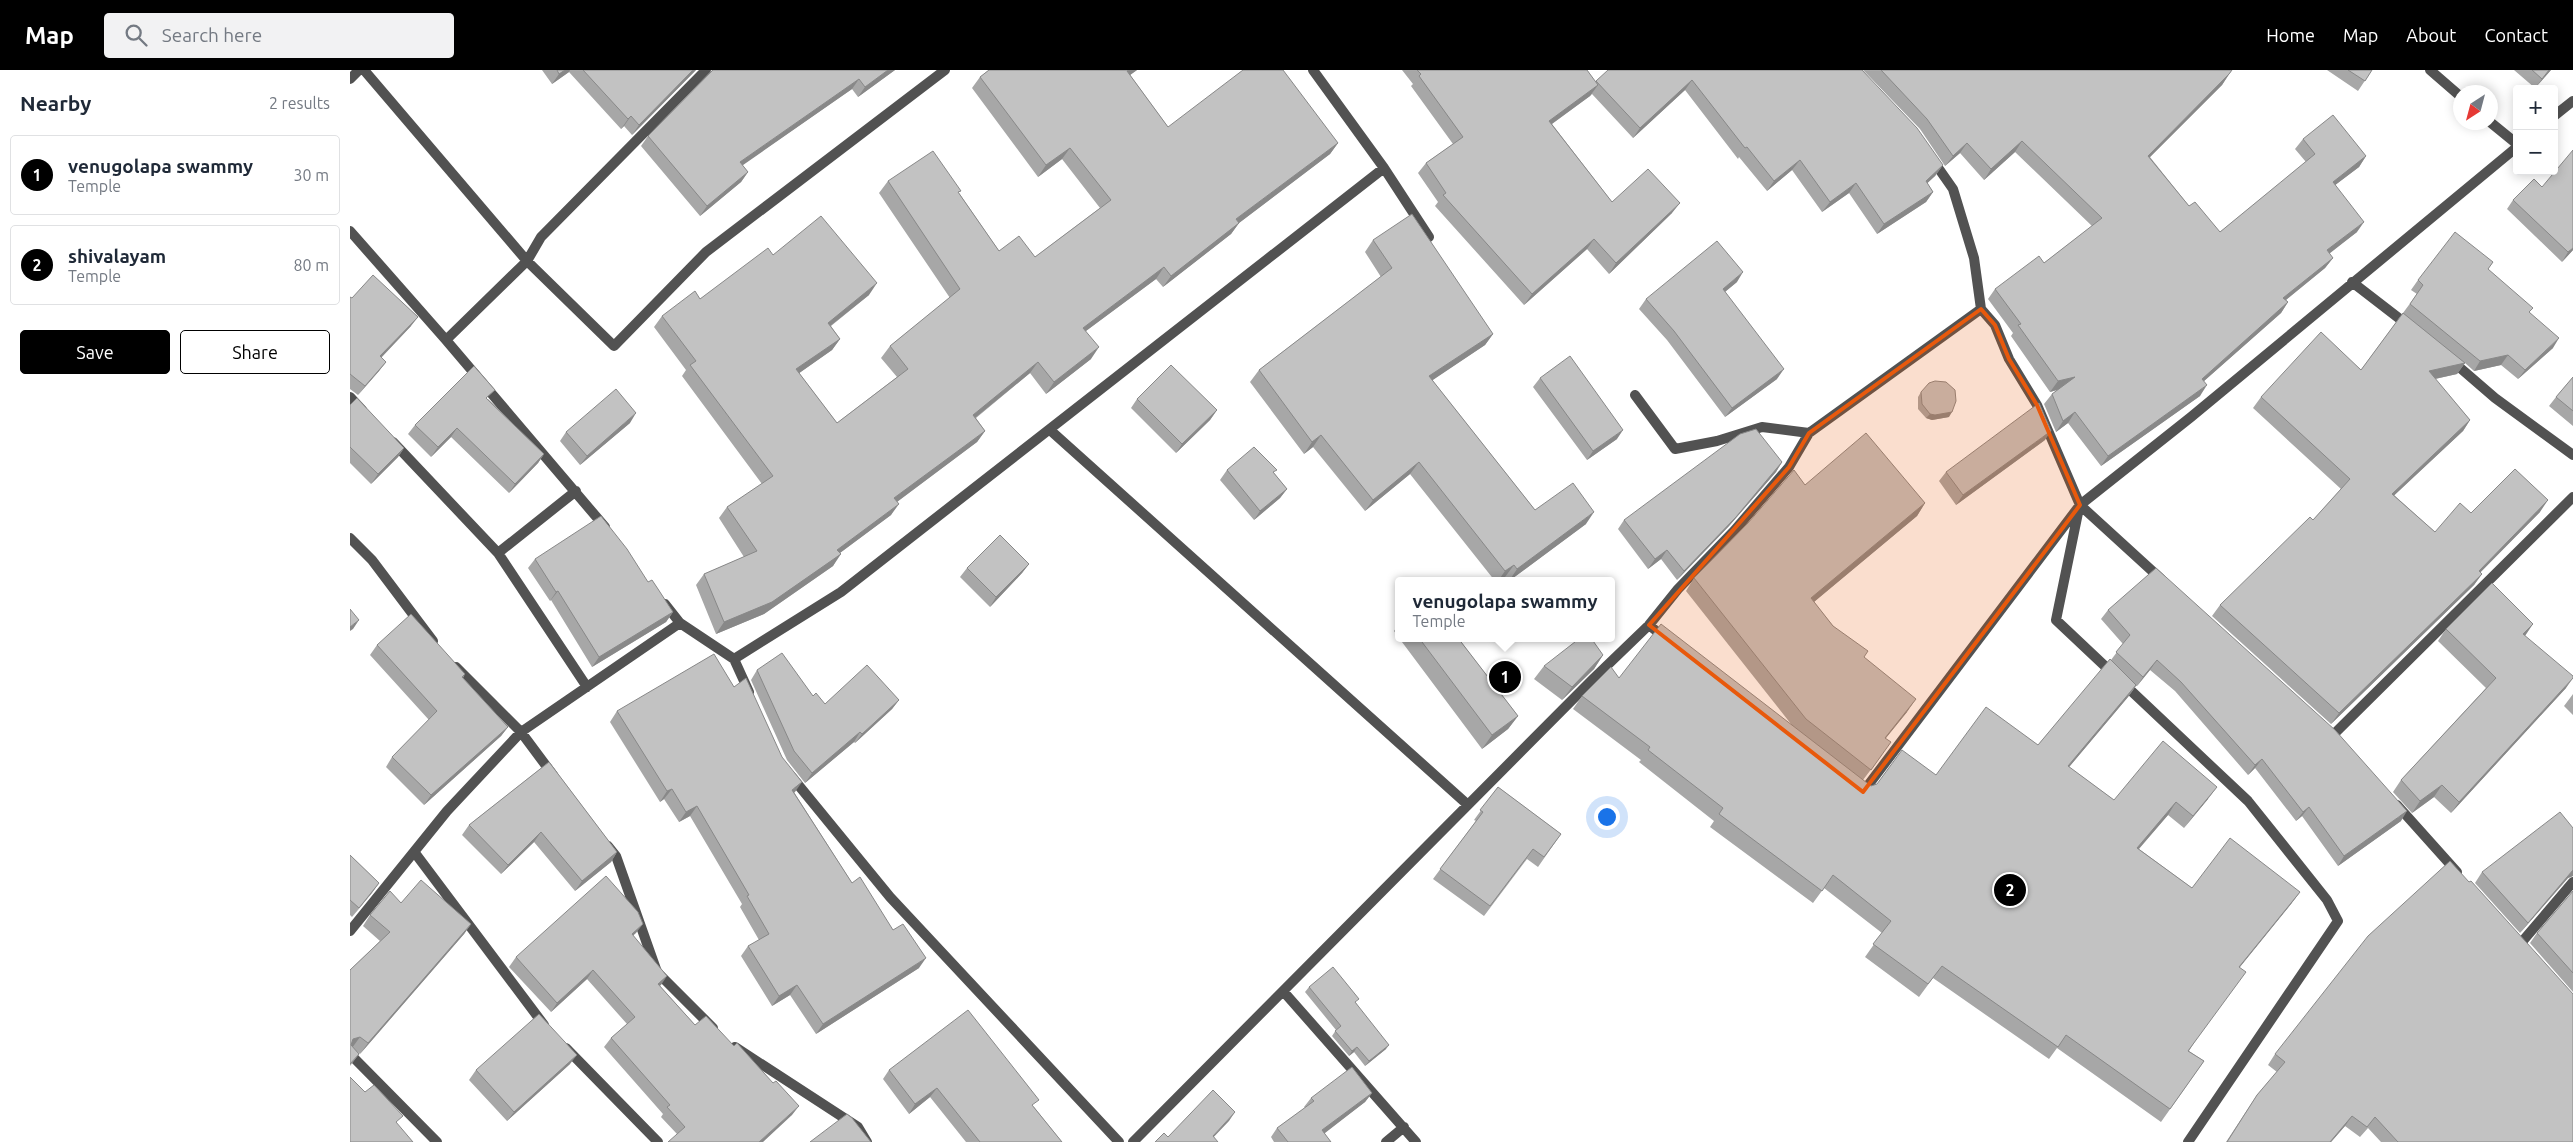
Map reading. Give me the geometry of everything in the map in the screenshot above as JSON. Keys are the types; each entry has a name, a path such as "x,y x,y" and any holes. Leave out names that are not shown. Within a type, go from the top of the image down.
{"street":[{"path":"350,79 359,70"},
{"path":"364,70 526,261 614,346 706,252 945,70"},
{"path":"446,340 526,261 541,237 706,70"},
{"path":"1313,70 1384,168 1429,237"},
{"path":"2430,70 2453,90"},
{"path":"2558,113 2573,101"},
{"path":"2498,129 2513,142"},
{"path":"1856,786 1863,792 2080,504 2191,417 2513,149"},
{"path":"1926,150 1953,190 1974,258 1981,309 1995,325 2009,359 2037,405 2080,504 2167,584"},
{"path":"734,659 841,592 1384,168"},
{"path":"350,231 576,491 613,538"},
{"path":"2352,282 2419,334"},
{"path":"1133,1142 1649,625 1678,589 1734,531 1789,467 1809,433 1981,309"},
{"path":"2440,351 2495,398 2573,455"},
{"path":"1635,395 1675,449 1716,441 1762,427 1809,433"},
{"path":"350,397 370,418"},
{"path":"1050,430 1468,805"},
{"path":"384,433 498,553 587,687"},
{"path":"498,553 576,491"},
{"path":"2333,735 2573,497"},
{"path":"2080,504 2056,620 2248,801 2327,900 2338,921 2188,1142"},
{"path":"350,538 372,560 445,655 521,732 562,787"},
{"path":"656,592 680,623 734,659 754,703"},
{"path":"350,931 415,853 447,811 521,732 680,623"},
{"path":"1649,625 1672,643"},
{"path":"782,764 890,897 1119,1142"},
{"path":"2392,800 2463,879"},
{"path":"604,841 616,856 656,972 721,1036 858,1126 867,1142"},
{"path":"415,853 537,1018 658,1142"},
{"path":"2521,943 2573,882"},
{"path":"1283,991 1416,1142"},
{"path":"350,1054 437,1142"},
{"path":"1386,1142 1404,1127"}],"highlighted area":[{"path":"1981,309 1995,325 2009,359 2037,405 2080,505 1863,792 1649,625 1789,467 1809,433"}],"building":[{"path":"557,70 565,70 559,74"},
{"path":"583,70 693,70 639,125 631,116 628,119"},
{"path":"713,70 888,70 865,87 859,79 740,162 748,172 707,206 648,136"},
{"path":"989,70 1129,70 1127,71 1168,127 1243,70 1283,70 1338,143 1236,219 1239,223 1171,276 1164,267 1083,328 1099,347 1054,382 1038,362 973,415 985,431 894,498 899,504 837,550 841,554 772,602 724,622 704,574 757,551 727,507 773,476 690,365 696,361 662,316 695,291 700,299 768,248 773,255 821,216 877,283 828,323 840,339 796,369 837,423 908,369 890,346 960,289 888,181 933,151 961,191 958,192 999,251 1019,236 1035,257 1111,200 1070,148 1046,165 980,77"},
{"path":"1417,70 1587,70 1598,85 1549,121 1612,202 1648,169 1680,203 1616,263 1594,239 1532,294 1443,195 1446,193 1426,163 1463,137 1419,76 1421,74"},
{"path":"1608,70 1862,70 1917,128 1943,165 1926,181 1933,192 1884,224 1856,183 1830,202 1800,160 1774,181 1747,147 1745,148 1692,80 1640,128 1596,81"},
{"path":"1881,70 2232,70 2148,156 2189,206 2195,202 2220,232 2315,154 2303,139 2333,115 2366,156 2333,182 2364,222 2327,250 2333,258 2283,298 2288,302 2202,379 2207,385 2108,456 2075,412 2063,421 2052,394 2075,377 2058,381 2018,325 2021,324 1995,289 2039,256 2044,263 2102,218 2022,141 1991,169 1967,143 1953,156 1927,119"},
{"path":"2348,70 2372,70 2365,81"},
{"path":"2532,70 2549,70 2542,79"},
{"path":"2573,150 2573,248 2568,252 2513,200 2534,179 2542,187 2552,175 2558,175 2558,168"},
{"path":"1412,214 1493,334 1429,376 1535,510 1573,483 1594,512 1517,569 1514,565 1505,571 1419,462 1373,500 1321,435 1312,442 1259,370 1392,268 1373,240"},
{"path":"2455,232 2493,262 2488,269 2533,308 2529,312 2559,338 2525,370 2508,355 2480,361 2410,304 2423,285 2418,280"},
{"path":"1717,241 1743,272 1723,289 1784,369 1732,408 1674,331 1646,299"},
{"path":"373,275 418,317 380,356 386,362 365,386 350,374 350,297 352,298"},
{"path":"2403,313 2465,363 2429,371 2470,420 2392,494 2435,532 2460,503 2471,513 2515,469 2548,500 2479,571 2482,574 2339,713 2220,605 2310,517 2313,520 2350,479 2261,397 2321,332 2361,370"},
{"path":"1570,356 1623,430 1593,451 1540,378"},
{"path":"1171,365 1217,410 1182,444 1137,399"},
{"path":"474,366 495,390 486,398 544,454 515,484 457,428 438,447 415,425"},
{"path":"2573,377 2573,411 2556,397"},
{"path":"1935,381 1946,382 1955,390 1956,401 1952,412 1930,414 1922,404 1921,392 1929,383"},
{"path":"616,389 636,413 587,456 566,432"},
{"path":"357,398 404,448 378,474 350,447 350,405"},
{"path":"2039,403 2051,431 1963,495 1946,472"},
{"path":"1756,429 1782,462 1736,517 1684,571 1667,550 1655,559 1624,520 1740,434"},
{"path":"1866,433 1925,503 1811,598 1833,626 1868,651 1864,657 1916,699 1885,738 1891,742 1871,770 1806,719 1694,578 1748,523 1794,470 1805,485"},
{"path":"1254,447 1277,470 1273,472 1287,489 1260,511 1227,470"},
{"path":"601,516 627,549 648,582 652,580 673,612 599,657 558,591 556,592 535,559"},
{"path":"1000,535 1029,564 996,597 967,568"},
{"path":"2156,568 2335,730 2407,811 2344,856 2309,807 2303,812 2262,759 2255,765 2181,682 2157,660 2143,677 2116,652 2130,635 2108,610"},
{"path":"2492,583 2533,624 2523,634 2573,676 2573,678 2459,802 2442,785 2420,801 2401,780 2496,678 2446,629"},
{"path":"350,609 359,620 350,627"},
{"path":"411,614 465,674 462,677 508,727 431,795 392,757 437,711 377,645"},
{"path":"1661,624 1871,786 1877,784 1902,750 1936,775 1986,707 2038,745 2110,659 2136,685 2068,766 2114,800 2163,741 2217,787 2193,816 2176,802 2137,848 2192,888 2230,838 2300,892 2239,967 2246,972 2188,1051 2204,1061 2170,1109 2066,1035 2058,1047 1942,966 1928,984 1873,944 1891,921 1833,875 1822,891 1719,814 1723,808 1648,750 1650,747 1582,696 1611,667 1619,678"},
{"path":"1422,642 1461,642 1518,716 1492,735"},
{"path":"1575,642 1594,642 1603,655 1572,687 1544,666"},
{"path":"782,653 813,696 816,693 825,704 867,665 899,700 862,734 860,732 812,773 794,751 757,670"},
{"path":"714,654 734,687 746,678 782,757 802,782 792,790 852,883 860,877 893,930 903,924 926,958 823,1024 797,985 779,996 748,946 769,934 747,896 749,895 697,806 686,812 672,789 667,791 617,711"},
{"path":"549,762 617,852 582,881 541,832 508,865 469,825"},
{"path":"1498,787 1561,834 1544,857 1533,849 1490,906 1440,869 1483,812 1480,810"},
{"path":"2560,812 2573,828 2573,870 2528,923 2482,872"},
{"path":"350,855 379,883 359,908 350,900"},
{"path":"2450,861 2469,882 2471,881 2573,994 2573,1142 2398,1142 2375,1117 2367,1127 2352,1116 2330,1142 2227,1142 2257,1095 2285,1062 2275,1054 2368,936"},
{"path":"606,876 638,912 643,924 632,934 667,976 658,984 695,1025 706,1016 734,1046 737,1043 773,1083 776,1081 799,1106 759,1142 668,1142 685,1127 667,1107 670,1105 611,1038 635,1017 593,970 557,1003 516,957"},
{"path":"421,880 471,924 368,1043 360,1037 353,1039 351,1045 359,1054 350,1064 350,970 390,932 370,915 390,891 401,903"},
{"path":"2573,891 2573,973 2537,933"},
{"path":"1333,967 1359,999 1355,1002 1389,1045 1369,1061 1357,1047 1352,1051 1335,1031 1341,1026 1309,987"},
{"path":"968,1010 1039,1100 1032,1105 1062,1142 980,1142 937,1088 915,1104 889,1070"},
{"path":"539,1014 577,1055 514,1112 476,1070"},
{"path":"1352,1067 1372,1093 1322,1130 1331,1142 1288,1142 1277,1128 1314,1101 1311,1098"},
{"path":"350,1077 365,1092 374,1085 403,1116 396,1122 413,1142 350,1142"},
{"path":"1213,1090 1235,1112 1213,1136 1218,1142 1155,1142 1164,1133 1168,1137"},
{"path":"847,1114 871,1142 810,1142"}],"place":[{"name":"venugolapa swammy","path":"1505,677"},
{"name":"shivalayam","path":"2010,890"}]}
